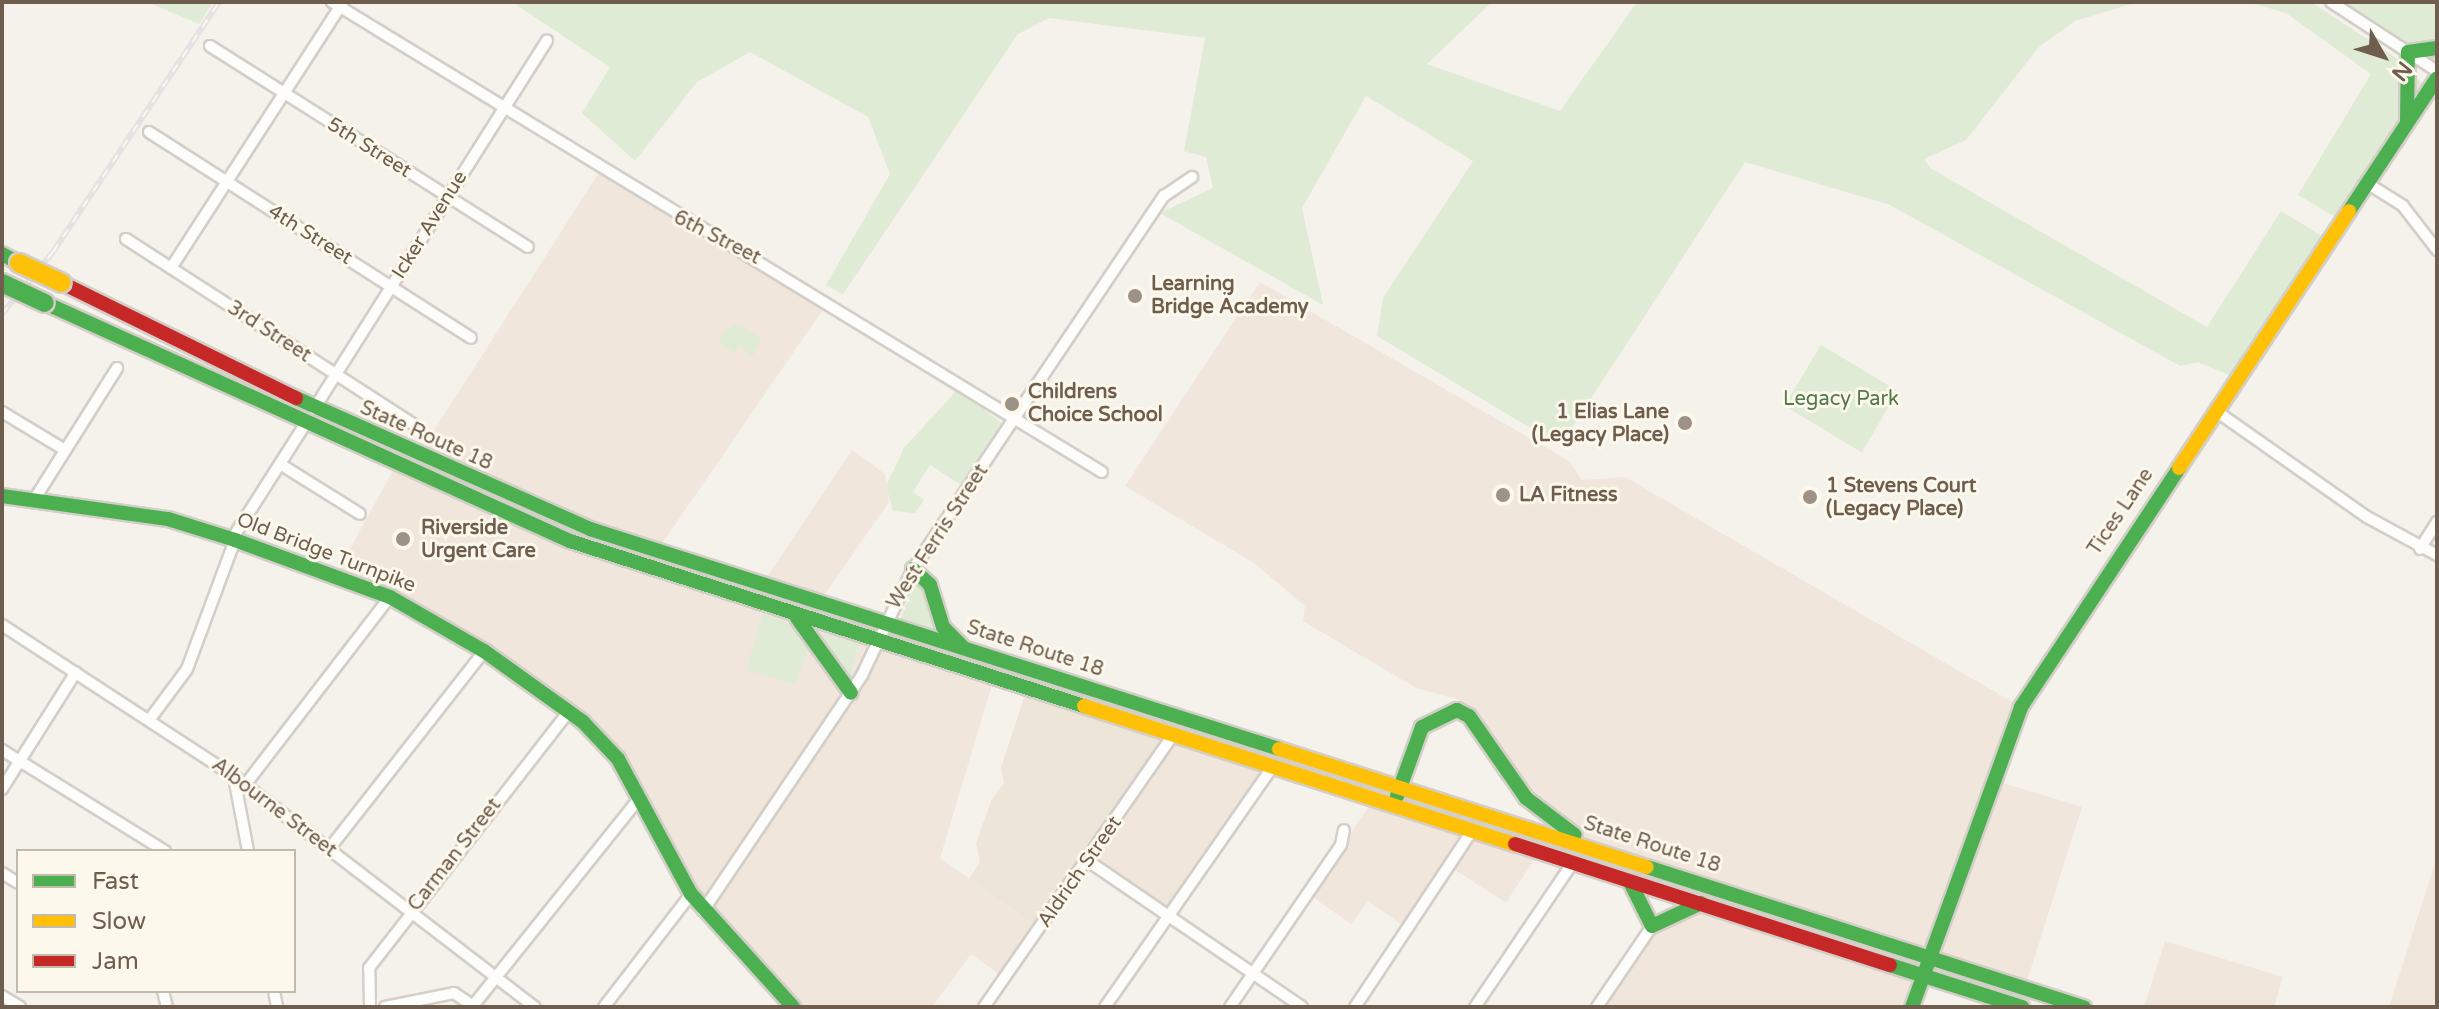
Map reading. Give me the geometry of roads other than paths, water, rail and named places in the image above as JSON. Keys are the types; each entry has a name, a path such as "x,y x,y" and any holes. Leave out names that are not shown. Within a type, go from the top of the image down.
{"main road":[{"path":"2406,130 2408,52 2437,48"},
{"name":"Tices Lane","path":"1912,1007 1926,953 2021,707 2216,411 2370,185 2437,78"},
{"name":"State Route 18","path":"2,254 314,409 590,529 1173,735 2022,1007"},
{"name":"State Route 18","path":"2,283 304,426 570,541 795,616 967,650 1926,953 2084,1007"},
{"name":"Old Bridge Turnpike","path":"2,496 168,519 390,597 484,651 568,712 618,759 691,894 703,911 793,1007"},
{"path":"913,569 930,585 943,627 967,650"},
{"path":"795,616 851,693"},
{"path":"1399,807 1395,787 1427,720 1457,710 1547,818 1606,852"},
{"path":"1628,880 1642,894 1652,926 1679,907 1701,903"},
{"path":"1968,989 1981,1007"}],"street":[{"path":"2331,2 2437,71"},
{"path":"171,268 338,4"},
{"name":"6th Street","path":"338,4 503,109 1102,472"},
{"name":"Icker Avenue","path":"314,409 547,40"},
{"name":"5th Street","path":"210,46 283,95 528,247"},
{"name":"4th Street","path":"149,132 471,338"},
{"name":"West Ferris Street","path":"703,911 851,693 913,569 1164,196 1192,177"},
{"path":"2370,185 2403,206 2437,250"},
{"name":"3rd Street","path":"126,239 412,423"},
{"path":"34,500 117,368"},
{"path":"2216,411 2420,549 2437,555"},
{"path":"2,412 65,450"},
{"path":"150,719 187,669 233,540 304,426"},
{"path":"280,464 360,514"},
{"path":"2420,549 2437,522"},
{"path":"245,785 390,597"},
{"name":"Albourne Street","path":"2,625 150,719 234,777 535,1007"},
{"path":"329,849 484,651"},
{"path":"2,789 76,672"},
{"name":"Carman Street","path":"370,1007 369,968 568,712"},
{"name":"Aldrich Street","path":"984,1007 1173,735"},
{"path":"2,750 162,849"},
{"path":"1105,1007 1273,766"},
{"path":"234,777 248,849"},
{"path":"385,1007 454,993 472,1006 640,797"},
{"path":"1230,1007 1341,845 1344,830"},
{"path":"1355,1007 1472,831"},
{"path":"1088,861 1168,919 1302,1007"},
{"path":"1475,1007 1573,862"},
{"path":"604,1007 691,894"},
{"path":"1597,1007 1652,926"},
{"path":"2,996 20,1007"}],"railway":[{"path":"2,314 53,252 219,2"}],"place":[{"name":"Learning Bridge Academy","path":"1135,296"},
{"name":"Childrens Choice School","path":"1012,404"},
{"name":"1 Elias Lane (Legacy Place)","path":"1685,423"},
{"name":"LA Fitness","path":"1503,495"},
{"name":"1 Stevens Court (Legacy Place)","path":"1810,497"},
{"name":"Riverside Urgent Care","path":"403,539"}],"park label":[{"name":"Legacy Park","path":"1841,399"}]}
